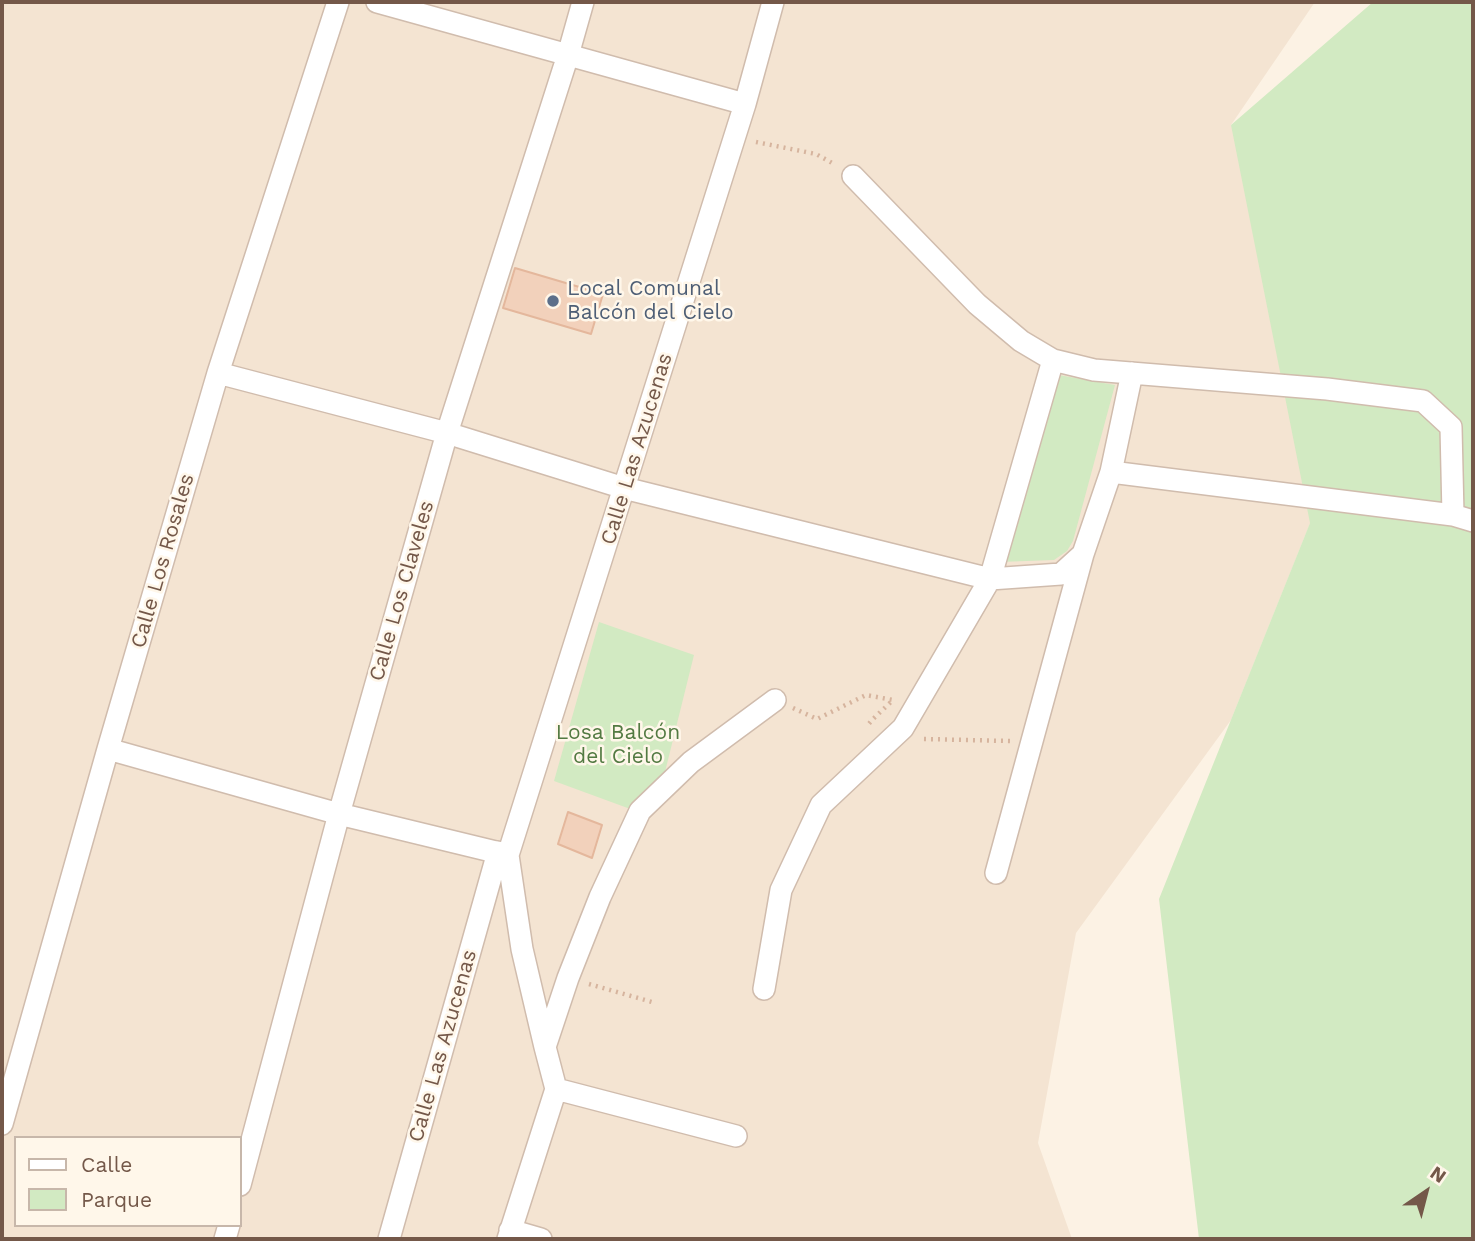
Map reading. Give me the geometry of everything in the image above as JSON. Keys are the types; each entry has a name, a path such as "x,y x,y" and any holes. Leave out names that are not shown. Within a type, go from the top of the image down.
{"street":[{"name":"Calle Los Rosales","path":"2,1125 218,373 338,2"},
{"path":"377,2 745,104"},
{"name":"Calle Los Claveles","path":"242,1178 339,814 447,433 583,2"},
{"name":"Calle Las Azucenas","path":"389,1239 503,853 624,488 745,104 774,2"},
{"path":"853,176 976,304 1021,341 1053,360 1094,370 1327,389 1423,401 1451,427 1463,518 1111,472"},
{"path":"764,989 781,890 821,805 903,729 990,579 1053,360"},
{"path":"218,373 447,433 624,488 990,579 1061,574 1083,554"},
{"path":"996,873 1083,554 1111,472 1132,373"},
{"path":"545,1047 568,978 600,897 640,811 691,762 775,700"},
{"path":"108,749 339,814 503,853 522,949 556,1089 509,1235 541,1239"},
{"path":"556,1089 736,1136"}],"path":[{"path":"734,138 816,153 853,176"},
{"path":"775,700 817,719 866,695 893,701 865,730 867,761"},
{"path":"923,739 1032,741"},
{"path":"568,978 652,1002"}],"shaded area":[{"path":"2,2 1315,2 1231,125 1387,332 1231,720 1076,933 1038,1143 1072,1239 2,1239"}],"green space":[{"path":"1373,2 1473,2 1473,1239 1199,1239 1159,899 1310,523 1231,125"},
{"path":"1053,374 1115,385 1073,541 1067,551 1054,560 999,562"},
{"name":"Losa Balcón del Cielo","path":"599,622 694,655 663,780 633,810 554,781"}],"building":[{"name":"Local Comunal Balcón del Cielo","path":"515,268 603,294 591,334 503,308"},
{"path":"568,812 602,825 592,858 558,844"}],"place":[{"name":"Local Comunal Balcón del Cielo","path":"553,301"}]}
